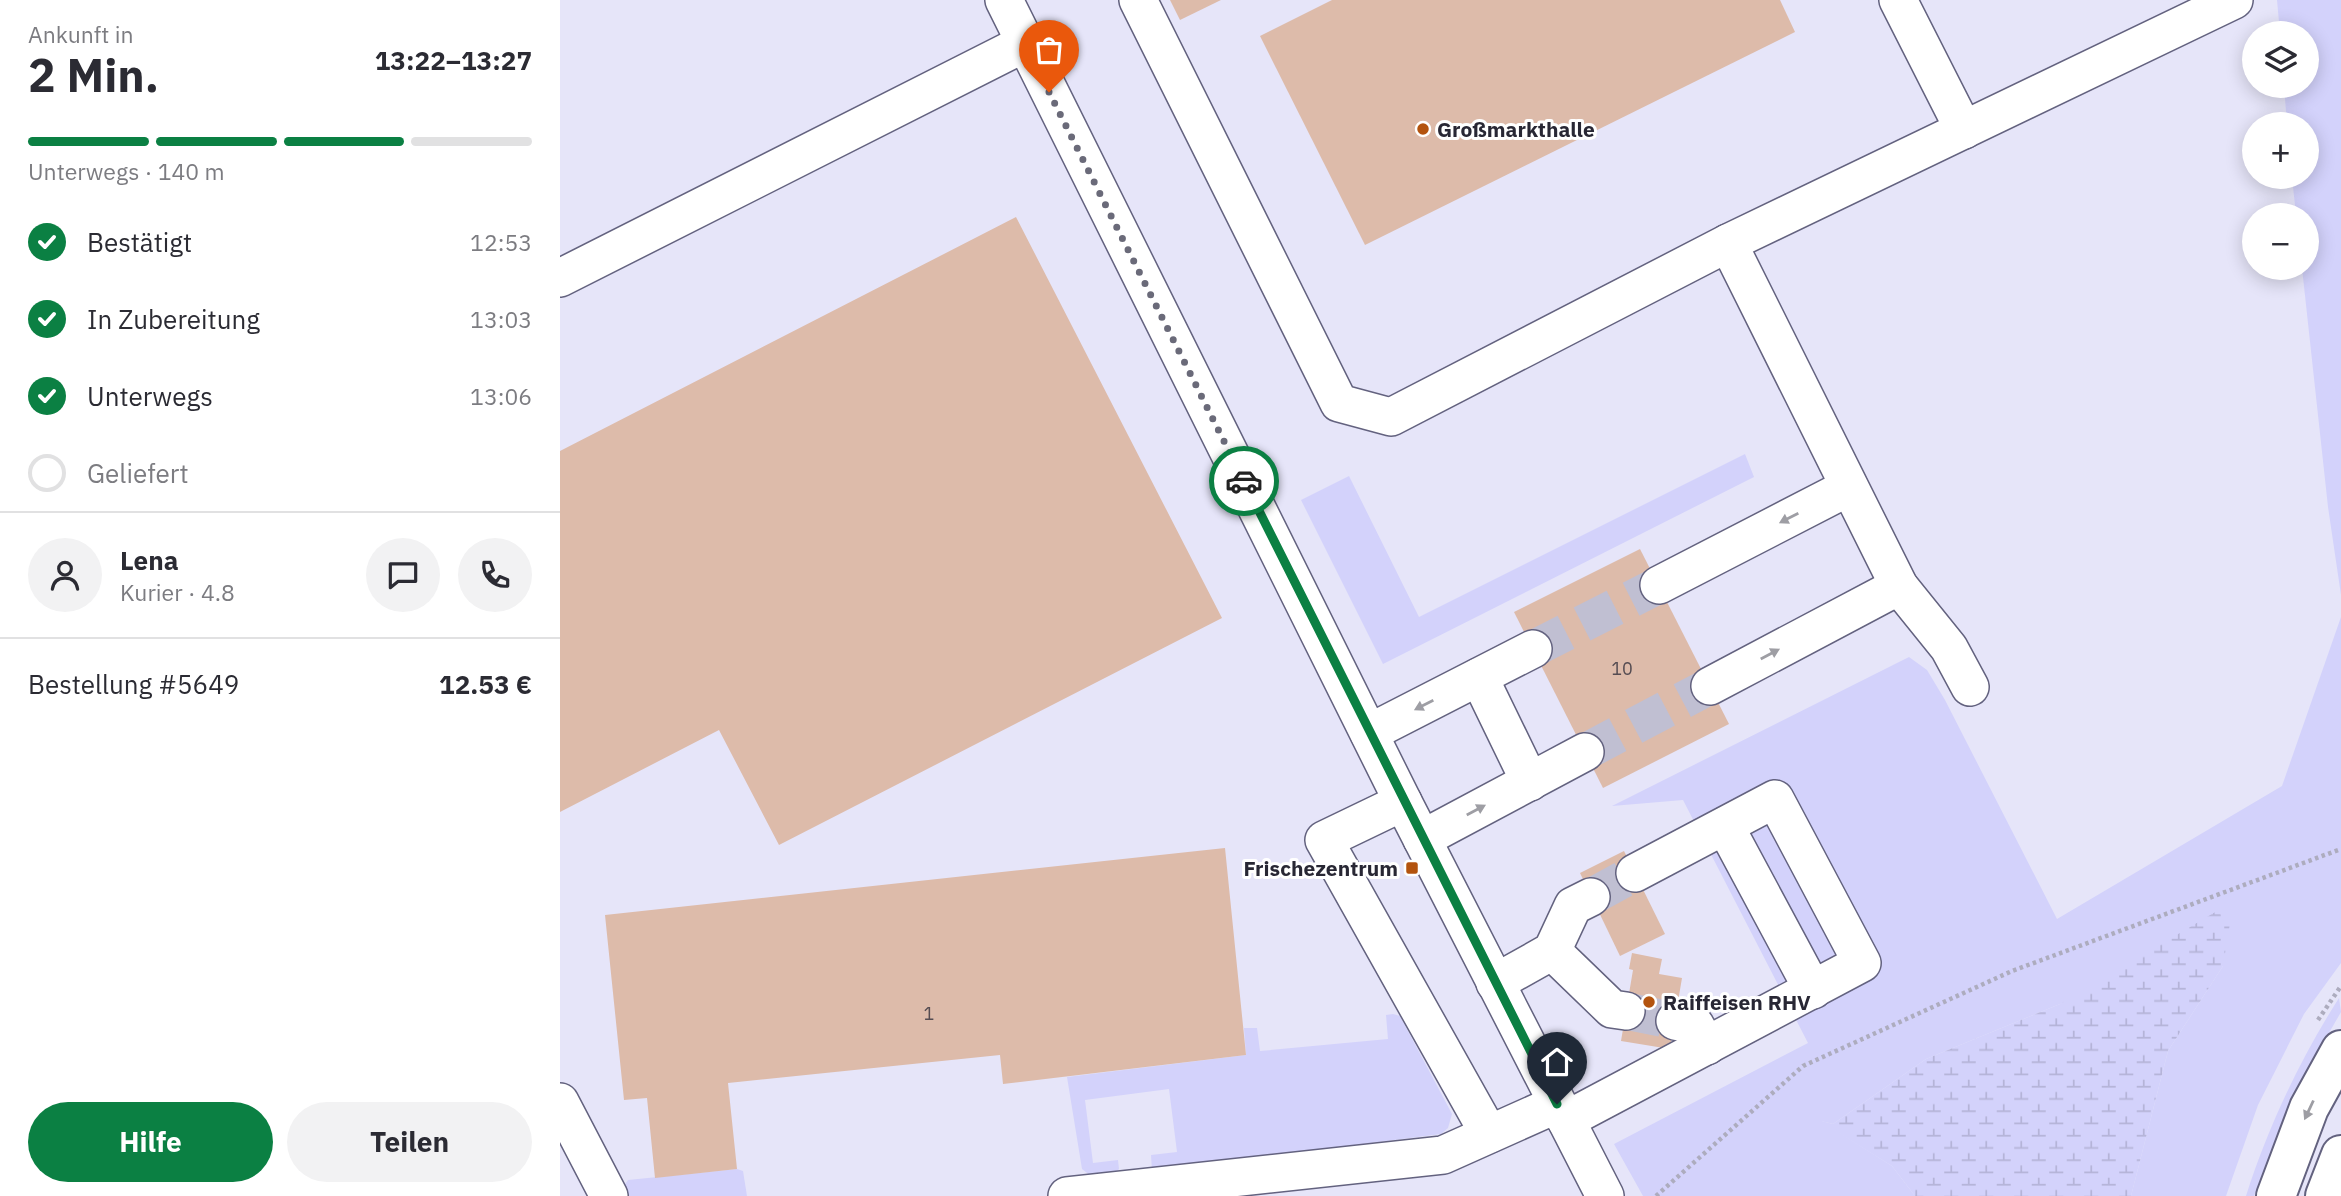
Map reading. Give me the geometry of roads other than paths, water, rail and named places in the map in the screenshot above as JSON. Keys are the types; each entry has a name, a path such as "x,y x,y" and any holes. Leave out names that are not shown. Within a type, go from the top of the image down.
{"main road":[{"path":"2276,1196 2309,1108 2341,1049"},
{"path":"2325,1196 2341,1155"}],"street":[{"path":"1004,0 1403,802 1605,1196"},
{"path":"1138,0 1339,403 1391,417 1728,243 2234,0"},
{"path":"1898,0 1964,130"},
{"path":"560,278 1025,43"},
{"path":"1728,243 1899,586 1949,648 1970,687"},
{"path":"1659,585 1849,487"},
{"path":"1710,686 1899,586"},
{"path":"1369,733 1533,649"},
{"path":"1479,677 1530,782"},
{"path":"1422,839 1585,752"},
{"path":"1067,1196 1443,1154 1489,1134 1562,1112 1707,1046 1862,963 1775,799 1635,873"},
{"path":"1403,802 1324,840 1489,1134"},
{"path":"1725,826 1813,990"},
{"path":"1495,983 1552,951 1573,906 1591,897"},
{"path":"1552,951 1612,1009 1626,1012"},
{"path":"1675,1021 1695,1025 1707,1046"},
{"path":"560,1102 609,1196"}],"tunnel":[{"path":"1533,649 1659,585"},
{"path":"1585,752 1710,686"},
{"path":"1591,897 1635,873"},
{"path":"1626,1011 1675,1021"}],"place":[{"name":"Großmarkthalle","path":"1423,129"},
{"name":"Frischezentrum","path":"1412,868"},
{"name":"Raiffeisen RHV","path":"1649,1002"}]}
